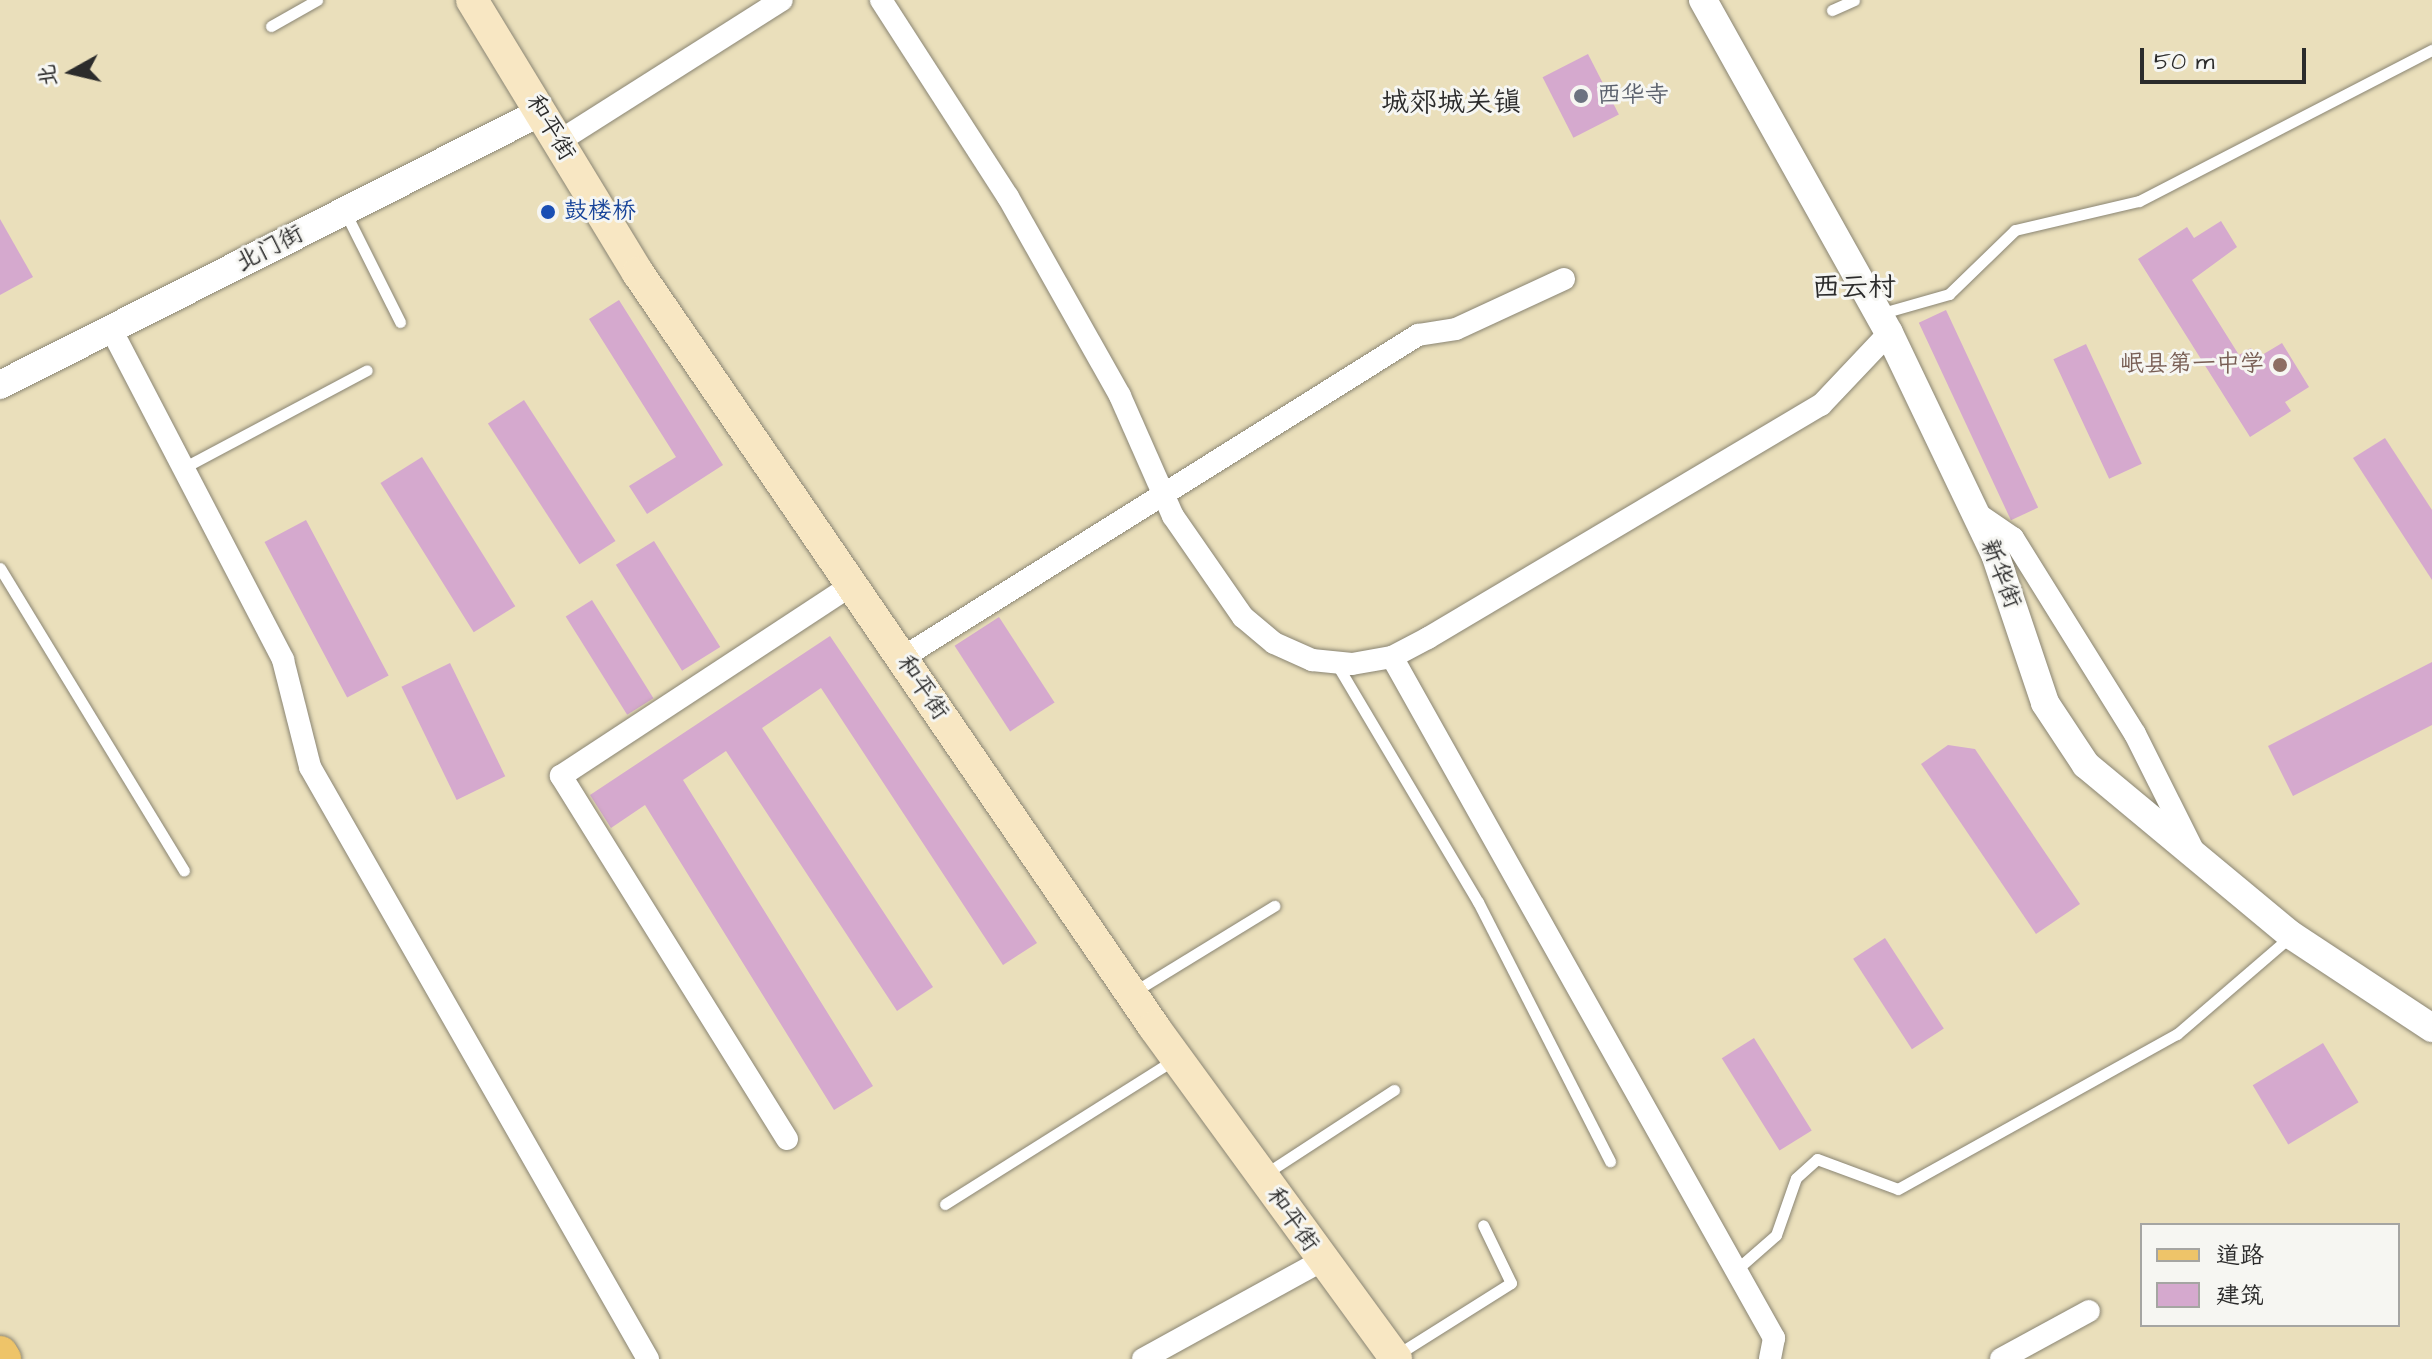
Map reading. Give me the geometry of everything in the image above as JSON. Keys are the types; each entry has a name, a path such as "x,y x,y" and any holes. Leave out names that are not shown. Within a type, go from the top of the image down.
{"main road":[{"name":"和平街","path":"472,0 638,273 1131,993 1321,1261 1396,1358"},
{"path":"0,1354 3,1359"}],"street":[{"path":"558,142 782,0"},
{"path":"881,0 1008,197 1120,396 1162,492 1243,617 1274,643 1335,662 1392,657 1821,405 1884,323"},
{"name":"新华街","path":"1703,0 1884,323 1975,512 2045,703 2086,765 2291,935 2432,1028"},
{"name":"北门街","path":"0,385 541,112"},
{"path":"902,658 1162,492 1418,335 1456,329 1564,279"},
{"path":"111,329 283,660 310,767 648,1359"},
{"path":"1975,512 2013,538 2135,734 2198,860"},
{"path":"787,1139 561,776 852,585"},
{"path":"1392,657 1774,1338 1770,1359"},
{"path":"1143,1359 1321,1261"},
{"path":"2001,1359 2089,1311"}],"lane":[{"path":"271,26 317,0"},
{"path":"1832,10 1854,0"},
{"path":"1884,323 1949,294 2015,230 2139,201 2432,50"},
{"path":"345,211 400,322"},
{"path":"183,468 367,370"},
{"path":"0,568 184,871"},
{"path":"1335,662 1478,902 1610,1161"},
{"path":"1131,993 1274,906"},
{"path":"1736,1270 1776,1235 1796,1178 1817,1159 1898,1189 2177,1034 2291,935"},
{"path":"945,1204 1177,1057"},
{"path":"1261,1176 1394,1090"},
{"path":"1396,1358 1511,1283 1483,1225"}],"building":[{"name":"西华寺","path":"1588,54 1619,115 1573,138 1543,77"},
{"path":"0,219 33,277 0,295"},
{"path":"2221,221 2237,247 2192,280 2239,355 2251,348 2257,358 2282,343 2309,387 2285,402 2291,411 2250,437 2138,259 2187,227 2194,238"},
{"path":"619,300 723,465 647,514 629,486 676,457 589,319"},
{"path":"1946,310 2038,508 2011,520 1919,323"},
{"path":"2086,344 2142,464 2109,479 2053,359"},
{"path":"524,400 615,541 579,564 488,423"},
{"path":"2385,438 2432,510 2432,580 2353,458"},
{"path":"422,457 515,606 474,632 380,483"},
{"path":"306,520 389,675 347,697 265,542"},
{"path":"654,541 720,647 682,671 616,565"},
{"path":"592,600 653,698 627,715 566,616"},
{"path":"999,617 1055,703 1010,731 955,646"},
{"path":"830,636 1037,943 1003,965 821,688 762,728 933,987 897,1011 726,751 683,780 873,1086 834,1110 645,805 611,828 590,795"},
{"path":"2432,662 2432,725 2293,796 2268,746"},
{"path":"450,663 505,776 457,800 401,687"},
{"path":"1948,745 1975,749 2080,904 2036,934 1921,764"},
{"path":"1885,938 1944,1029 1912,1049 1853,959"},
{"path":"1754,1038 1812,1130 1780,1151 1722,1058"},
{"path":"2323,1043 2359,1102 2288,1144 2253,1085"}],"place":[{"name":"西华寺","path":"1581,96"},
{"name":"鼓楼桥","path":"548,212"},
{"name":"岷县第一中学","path":"2280,365"}],"district":[{"name":"城郊城关镇","path":"1451,103"},
{"name":"西云村","path":"1854,288"}]}
